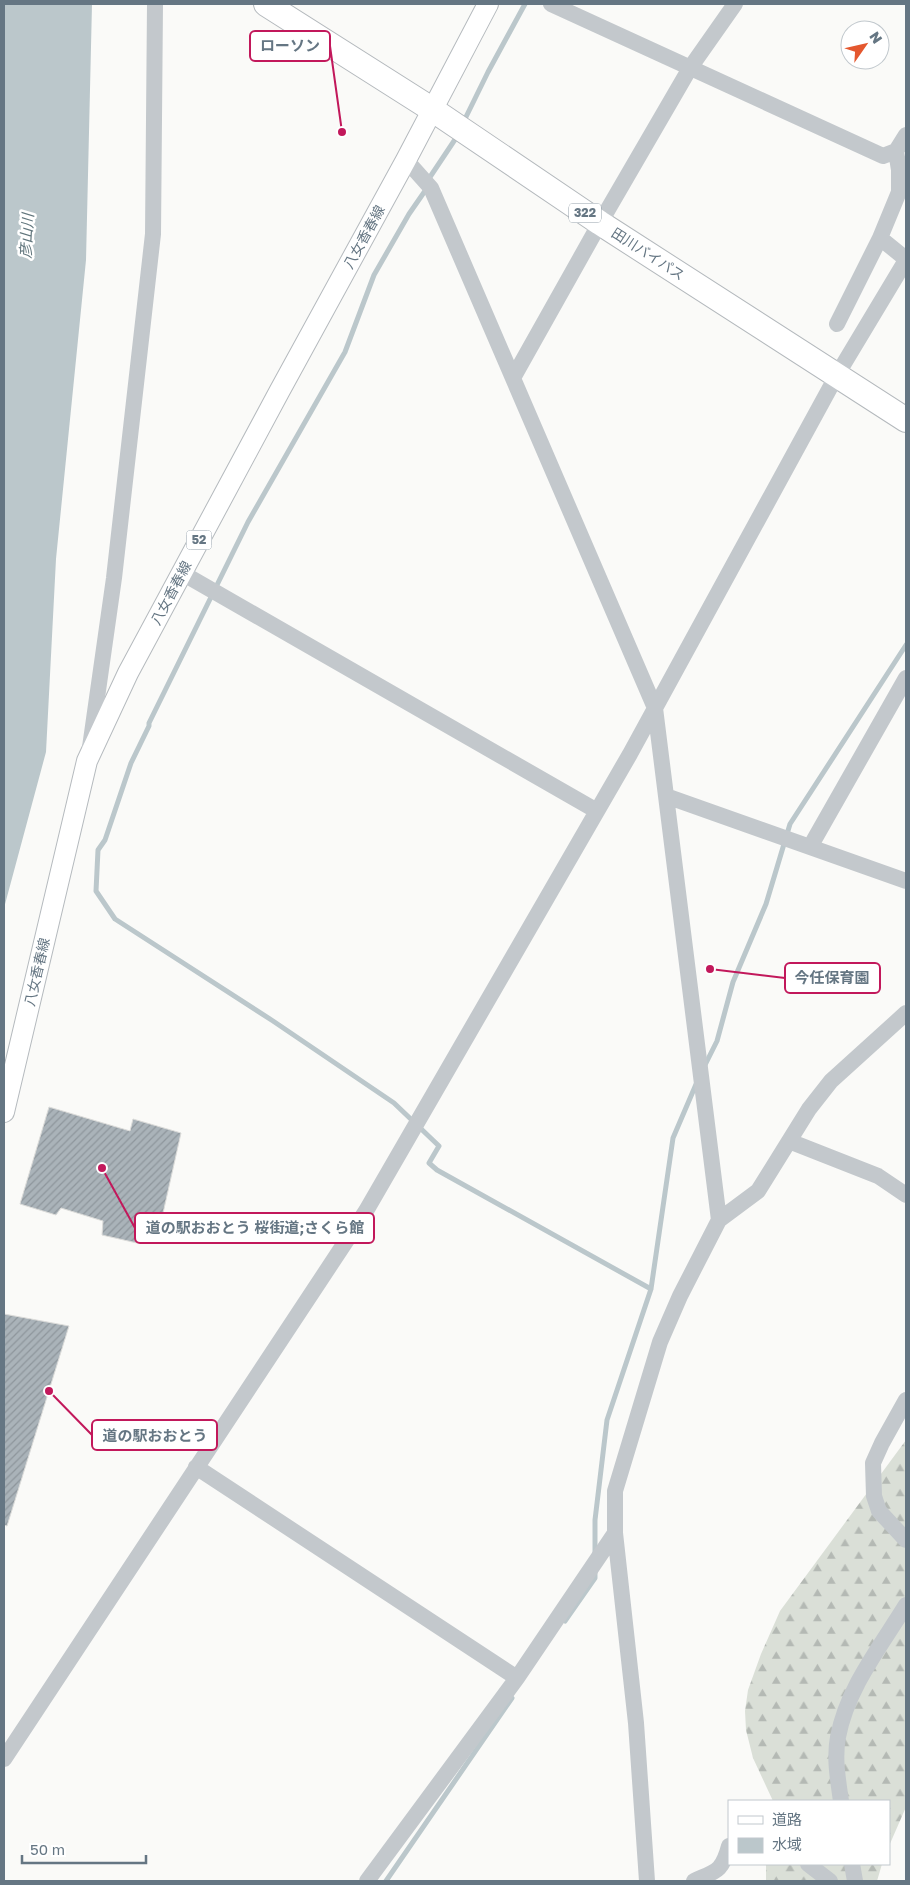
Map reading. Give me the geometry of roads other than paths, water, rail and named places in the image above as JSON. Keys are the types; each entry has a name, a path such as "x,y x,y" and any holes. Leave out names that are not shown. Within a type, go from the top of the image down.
{"highway":[{"name":"田川バイパス","path":"266,4 433,110 600,223 906,420"}],"main road":[{"name":"八女香春線","path":"4,1112 87,761 128,673 433,110 488,4"}],"street":[{"path":"87,761 114,578 153,234 155,4"},
{"path":"551,4 883,156 896,151 906,135"},
{"path":"513,378 690,68 735,4"},
{"path":"838,324 880,238 899,192 899,170 896,151"},
{"path":"406,160 431,188 655,708 719,1220"},
{"path":"4,1759 366,1211 655,708 837,375 906,259 880,238"},
{"path":"182,572 596,811"},
{"path":"810,847 906,678"},
{"path":"666,796 906,881"},
{"path":"647,1881 636,1723 615,1533 615,1491 660,1342 680,1296 719,1220 758,1191 809,1109 830,1081 906,1013"},
{"path":"789,1141 878,1176 906,1195"},
{"path":"906,1400 882,1442 873,1463 874,1496 879,1511 906,1540"},
{"path":"196,1467 517,1678"},
{"path":"367,1881 517,1678 615,1533"},
{"path":"841,1800 836,1772 837,1738 845,1708 859,1681 906,1605"},
{"path":"694,1881 716,1872 725,1861 728,1850"},
{"path":"809,1865 830,1881"},
{"path":"852,1865 855,1881"}],"water":[{"name":"彦山川","path":"4,4 92,4 86,260 56,559 46,752 4,908"}],"waterway":[{"path":"463,123 525,4"},
{"path":"428,180 458,135"},
{"path":"427,188 409,214 374,275 345,352 248,522 149,723 131,763 105,840 98,850 96,891 115,919 273,1021 394,1103 439,1146 429,1163 437,1170 651,1289"},
{"path":"704,1067 717,1041 733,982 766,904 790,824 906,645"},
{"path":"595,1553 595,1520 607,1420 651,1289 673,1138 697,1082"},
{"path":"565,1621 595,1578 595,1572"},
{"path":"386,1881 512,1698"}],"place":[{"name":"ローソン","path":"342,132"},
{"name":"今任保育園","path":"710,969"},
{"name":"道の駅おおとう 桜街道;さくら館","path":"102,1168"},
{"name":"道の駅おおとう","path":"49,1391"}]}
